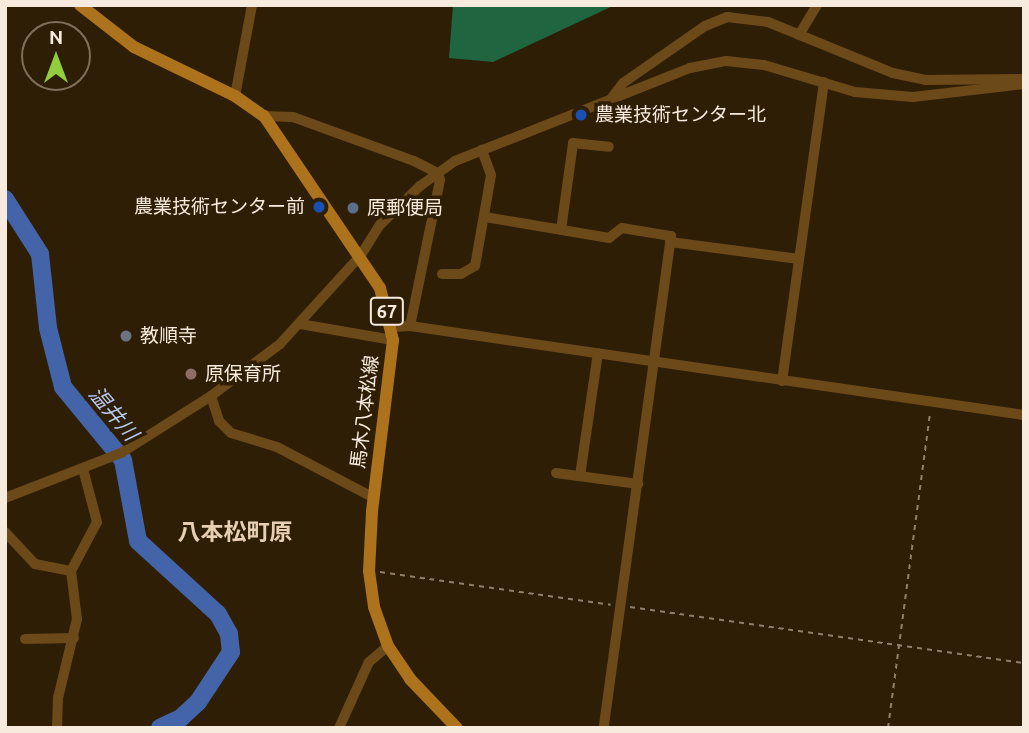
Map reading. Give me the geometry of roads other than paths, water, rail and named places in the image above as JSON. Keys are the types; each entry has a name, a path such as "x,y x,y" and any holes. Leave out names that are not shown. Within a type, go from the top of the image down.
{"main road":[{"name":"馬木八本松線","path":"80,5 95,11 134,47 235,96 264,116 361,255 380,288 393,334 374,498 369,571 374,607 388,646 410,678 457,728"}],"street":[{"path":"235,96 252,5"},
{"path":"799,35 817,5"},
{"path":"610,99 623,83 705,26 727,17 750,17 893,73 925,80 1024,79"},
{"path":"5,497 83,469 167,428 211,396 300,324 361,255 380,225 438,173 482,150 690,68 726,61 764,65 855,92 912,97 1024,84"},
{"path":"782,381 824,82"},
{"path":"264,116 293,117 414,160 438,173"},
{"path":"561,230 573,143 609,147"},
{"path":"442,274 461,274 475,266 491,174 482,150"},
{"path":"410,326 438,173"},
{"path":"485,218 610,238 622,228 671,236 604,728"},
{"path":"670,242 799,259"},
{"path":"300,324 393,334 410,326 1024,415"},
{"path":"580,476 598,352"},
{"path":"211,396 219,421 231,433 277,447 374,498"},
{"path":"57,728 58,698 74,638 77,608 71,571 97,522 83,469"},
{"path":"556,472 638,484"},
{"path":"5,532 35,564 71,571"},
{"path":"25,639 74,638"},
{"path":"339,728 369,662 388,646"}],"waterway":[{"name":"温井川","path":"5,199 40,254 48,328 63,387 123,460 138,541 218,614 229,634 231,652 198,702 181,718 160,728"}],"place":[{"name":"農業技術センター北","path":"581,115"},
{"name":"農業技術センター前","path":"319,207"},
{"name":"原郵便局","path":"353,208"},
{"name":"教順寺","path":"126,336"},
{"name":"原保育所","path":"191,374"}],"district":[{"name":"八本松町原","path":"235,532"}]}
